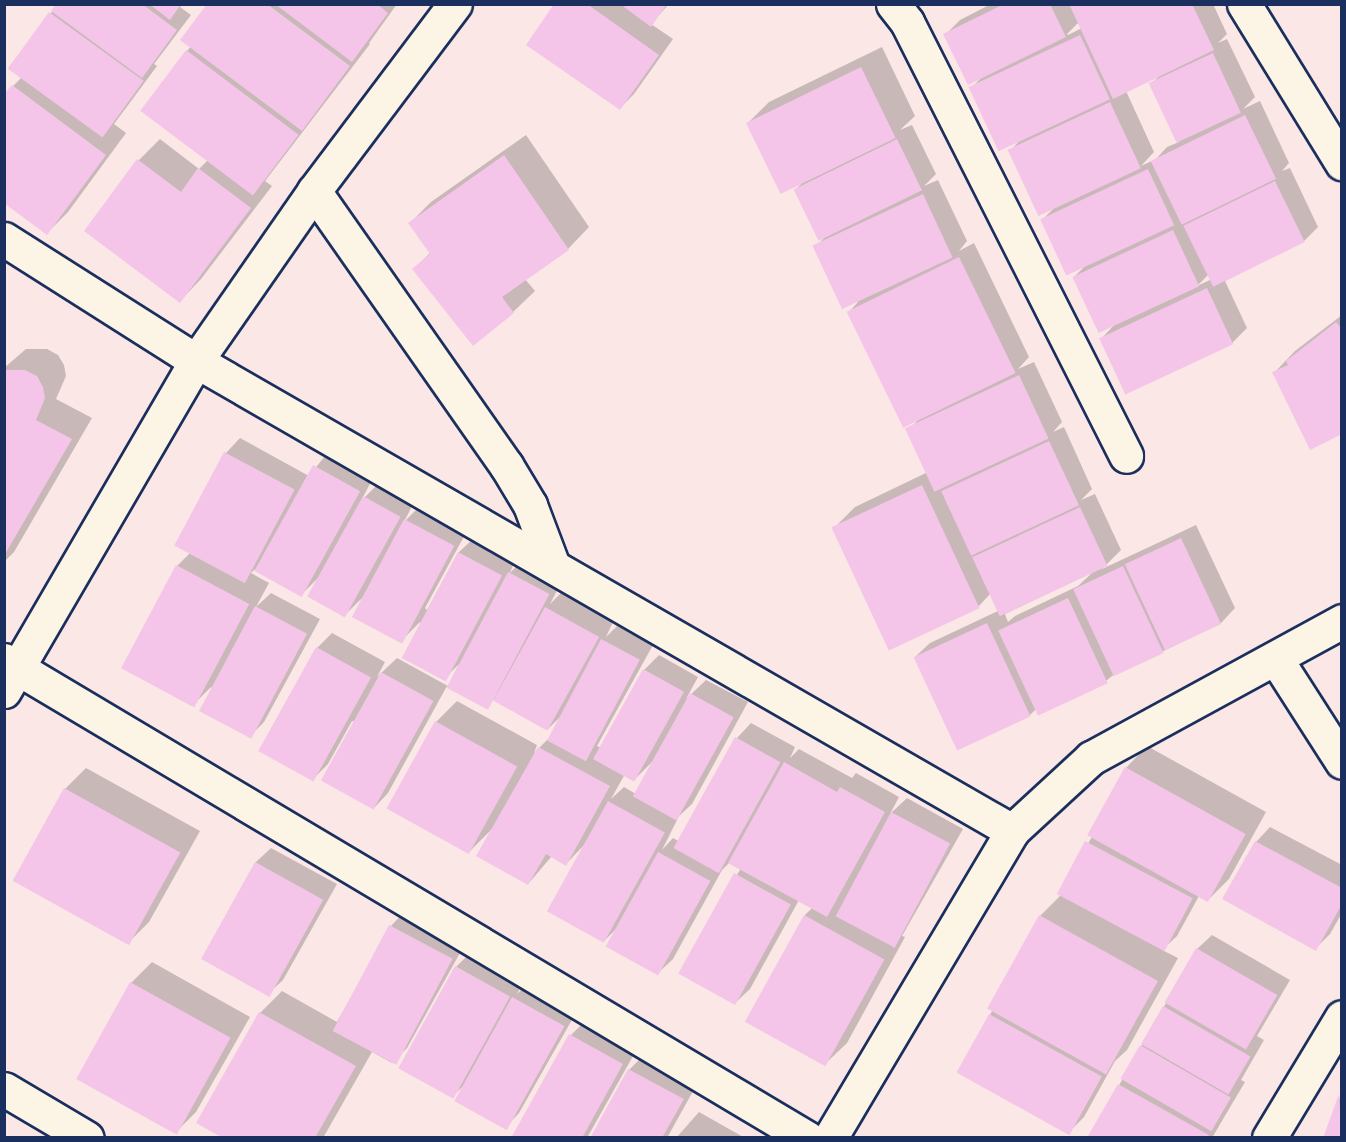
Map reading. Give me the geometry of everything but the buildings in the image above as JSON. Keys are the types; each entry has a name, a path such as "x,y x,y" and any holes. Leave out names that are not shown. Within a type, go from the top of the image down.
{"street":[{"path":"455,4 314,190 196,361 9,673 807,1137"},
{"path":"893,4 907,22 1126,456"},
{"path":"1244,4 1341,163"},
{"path":"314,190 506,465 530,505 553,566"},
{"path":"4,239 196,361 1012,831"},
{"path":"830,1137 1012,831 1091,758 1276,659 1341,621"},
{"path":"1276,659 1341,762"},
{"path":"1269,1137 1341,1017"},
{"path":"4,1089 87,1137"}]}
